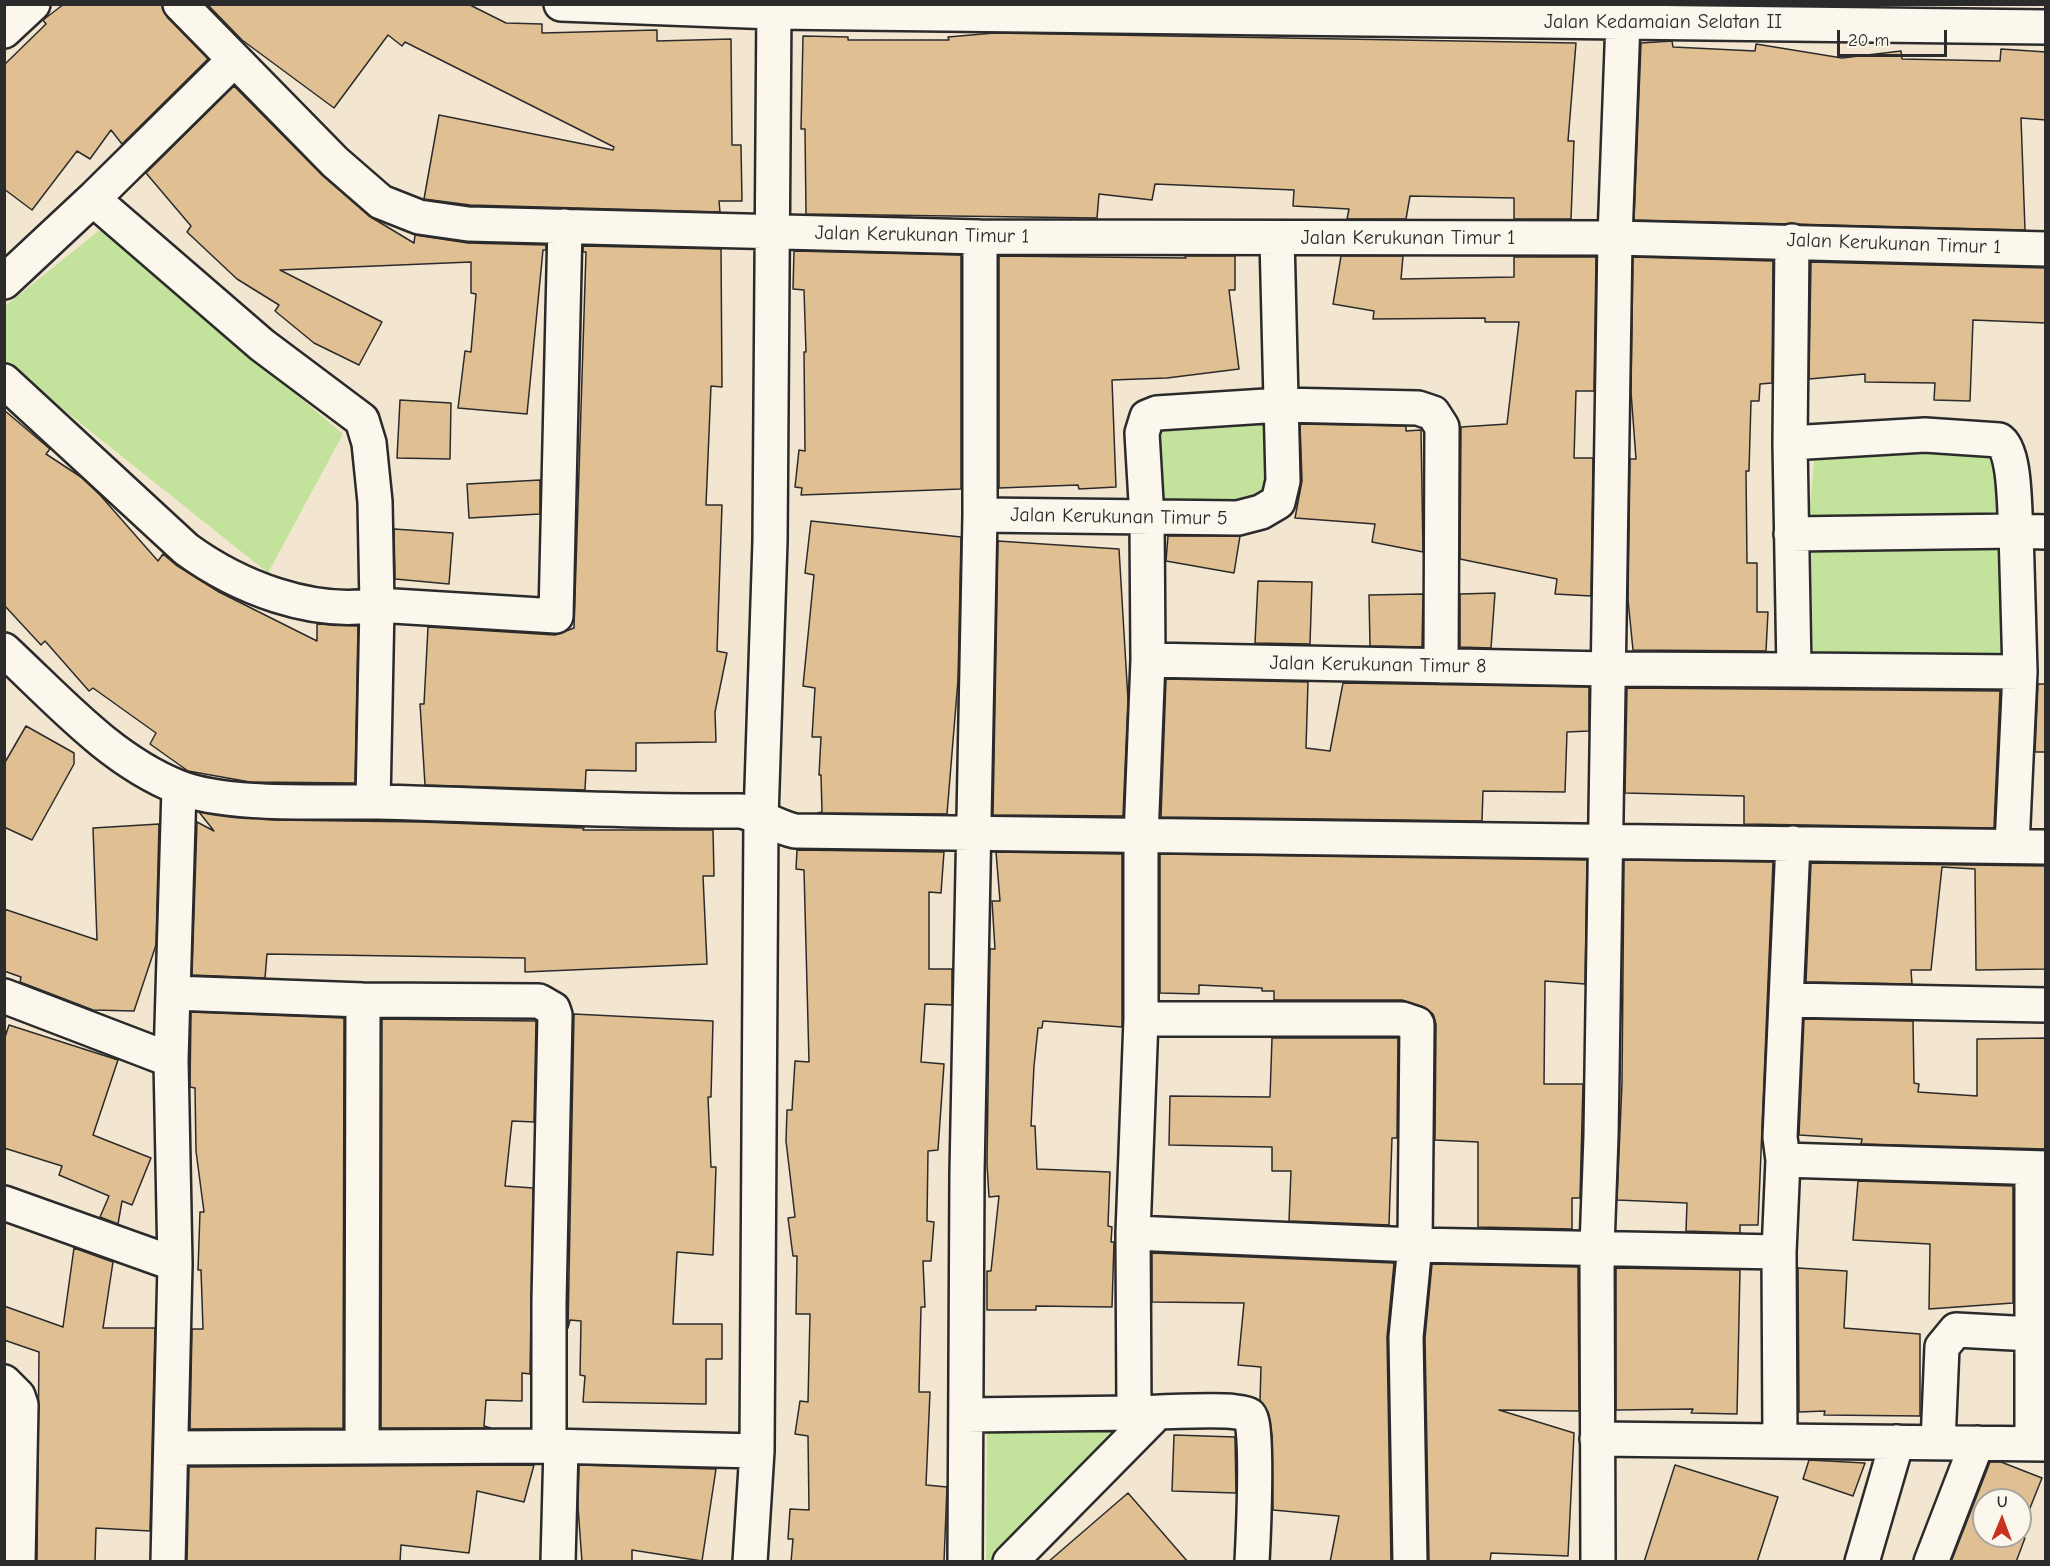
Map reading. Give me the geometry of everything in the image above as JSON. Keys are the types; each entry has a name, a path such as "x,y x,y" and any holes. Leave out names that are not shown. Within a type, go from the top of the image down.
{"street":[{"path":"4,31 33,4"},
{"name":"Jalan Kerukunan Timur 1","path":"180,4 359,185 381,202 400,212 418,217 468,224 980,237 1615,238 2046,249"},
{"name":"Jalan Kedamaian Selatan II","path":"561,4 574,7 1580,13 1623,21 2046,27"},
{"path":"750,1562 757,1450 761,818 770,541 774,8"},
{"path":"1598,1562 1597,1247 1607,841 1615,238 1623,21"},
{"path":"4,282 93,200 233,60"},
{"path":"93,200 262,345 362,420 369,443 375,502 377,605 373,802"},
{"path":"4,381 186,549 210,567 262,591 320,605 351,609 377,605 556,616 565,226"},
{"path":"965,1562 972,833 980,515 980,237"},
{"name":"Jalan Kerukunan Timur 5","path":"980,515 1148,519 1238,518 1261,512 1278,502 1283,481 1277,238"},
{"path":"1792,241 1790,443 1794,670"},
{"path":"1010,1562 1146,1413 1133,1233 1141,1019 1141,837 1148,660 1148,519 1142,433 1147,417 1157,413 1281,405 1418,408 1433,413 1442,428 1441,666"},
{"path":"1790,443 1925,435 1999,440 2007,447 2031,531 2020,672 2012,846"},
{"path":"1791,534 2031,531"},
{"path":"4,650 135,766 179,788 208,795 286,801 651,812 741,811 775,826 795,831 2046,847"},
{"name":"Jalan Kerukunan Timur 8","path":"1148,660 1608,669 2020,672"},
{"path":"168,1562 175,1264 171,1060 179,788"},
{"path":"1780,1440 1779,1252 1783,1160 1780,1137 1788,1000 1793,843"},
{"path":"173,993 363,1000 539,1001 552,1009 555,1015 549,1302 558,1562"},
{"path":"4,996 171,1060"},
{"path":"362,1447 363,1000"},
{"path":"1788,1000 2046,1005"},
{"path":"1141,1019 1402,1019 1417,1024 1415,1245 1406,1337 1410,1562"},
{"path":"1597,1438 2039,1444 2032,1334 2039,1168 1783,1160"},
{"path":"4,1203 175,1264"},
{"path":"1133,1233 1415,1245 1779,1252"},
{"path":"1938,1443 1942,1347 1947,1338 1956,1330 2032,1334"},
{"path":"4,1383 18,1396 21,1405 18,1562"},
{"path":"966,1415 1232,1412 1249,1414 1252,1418 1255,1445 1252,1562"},
{"path":"1862,1562 1897,1442"},
{"path":"1931,1562 1977,1443"},
{"path":"171,1448 555,1447 757,1450"}],"green space":[{"path":"101,229 343,434 268,573 5,363 5,306"},
{"path":"1273,412 1274,493 1254,507 1155,512 1152,425"},
{"path":"1996,449 2004,525 1808,526 1815,451"},
{"path":"2006,542 2011,659 1813,658 1811,546"},
{"path":"987,1422 1124,1422 1001,1561 986,1562"}],"building":[{"path":"64,4 162,4 167,17 208,59 122,144 111,130 90,159 77,151 32,210 4,189 4,65 46,24 43,20"},
{"path":"207,4 468,4 506,23 542,24 542,33 657,30 657,41 731,39 732,145 741,145 742,201 719,201 720,212 470,205 424,199 439,115 613,150 614,147 405,42 402,46 388,35 334,108 242,40"},
{"path":"994,33 1576,43 1568,141 1574,141 1571,219 1514,219 1514,198 1410,196 1406,219 1347,219 1349,209 1293,206 1294,190 1155,184 1152,200 1099,194 1097,218 806,214 805,129 801,129 803,36 848,37 848,40 949,40 948,37"},
{"path":"1672,41 1673,47 1755,51 1756,44 1842,58 1901,51 1902,59 2000,61 2001,49 2046,52 2046,120 2021,118 2025,230 1634,220 1641,43"},
{"path":"234,86 323,176 369,216 414,243 415,235 468,243 546,245 546,250 543,250 527,414 458,408 465,351 471,352 476,294 471,293 471,262 280,270 382,322 359,365 314,343 275,311 279,305 237,279 187,232 191,226 146,173"},
{"path":"583,246 721,249 722,387 711,386 706,505 722,505 717,651 727,653 715,712 716,742 636,743 636,771 586,770 585,790 425,785 420,704 424,704 428,627 555,635 574,628 586,252 583,252"},
{"path":"794,251 961,255 961,489 801,495 802,488 795,487 799,450 805,451 804,352 806,352 804,290 793,289"},
{"path":"999,256 1186,258 1185,256 1235,256 1235,290 1229,290 1239,369 1167,378 1112,380 1116,487 1079,489 1078,485 999,488"},
{"path":"1341,256 1403,256 1401,279 1514,277 1514,257 1596,257 1594,391 1576,391 1574,458 1593,458 1591,596 1555,594 1557,579 1460,559 1461,427 1507,424 1519,322 1485,322 1485,318 1373,319 1374,311 1333,304"},
{"path":"1633,257 1773,261 1772,383 1760,384 1759,401 1751,401 1749,471 1746,471 1747,563 1757,563 1757,612 1768,612 1766,651 1633,650 1628,600 1630,459 1636,459 1631,392"},
{"path":"1811,262 2046,268 2046,323 1973,320 1970,401 1934,400 1935,383 1865,382 1865,374 1809,379"},
{"path":"400,400 451,403 450,459 397,458"},
{"path":"4,410 50,449 46,454 81,477 100,495 158,561 163,554 176,565 219,592 317,641 317,624 358,626 355,783 250,782 188,771 150,744 156,733 93,688 89,691 45,641 41,645 4,605"},
{"path":"1300,424 1406,426 1406,431 1421,430 1423,552 1372,542 1375,524 1295,518 1302,481"},
{"path":"540,480 540,514 469,518 467,484"},
{"path":"811,521 961,537 958,680 947,814 817,813 822,812 821,775 819,775 821,737 812,737 815,688 803,686 814,575 805,573"},
{"path":"394,529 453,533 449,584 395,579"},
{"path":"1168,536 1240,536 1234,573 1166,561"},
{"path":"998,541 1119,549 1128,700 1123,816 993,815"},
{"path":"1258,581 1312,582 1310,644 1255,643"},
{"path":"1495,593 1491,648 1460,647 1460,594"},
{"path":"1423,594 1422,647 1370,646 1369,595"},
{"path":"1166,679 1308,682 1306,748 1330,751 1343,683 1589,687 1589,731 1567,732 1565,792 1483,791 1482,821 1161,817"},
{"path":"2038,684 2046,684 2046,752 2035,752"},
{"path":"1627,688 2000,691 1994,828 1744,824 1744,796 1625,793"},
{"path":"26,726 74,753 74,764 32,840 4,827 4,764"},
{"path":"199,812 275,820 422,822 584,828 583,830 713,830 714,876 703,876 707,964 525,972 525,958 267,954 265,978 192,975 197,822 214,831"},
{"path":"159,824 156,945 134,1011 93,1010 20,982 21,977 4,971 4,909 97,940 93,828"},
{"path":"797,850 944,852 941,893 929,892 929,969 952,969 952,1005 925,1004 921,1062 944,1064 938,1150 928,1151 927,1221 934,1222 931,1261 923,1261 925,1307 921,1307 919,1392 930,1392 926,1485 947,1487 944,1562 791,1562 793,1539 788,1539 790,1509 809,1510 808,1436 795,1434 800,1401 808,1402 810,1314 796,1314 797,1256 793,1256 788,1218 795,1217 786,1141 787,1110 792,1110 795,1061 809,1062 804,870 796,869"},
{"path":"996,852 1122,854 1122,1027 1043,1021 1042,1028 1038,1028 1031,1126 1035,1126 1037,1169 1110,1172 1108,1226 1112,1227 1111,1242 1114,1242 1112,1307 1036,1306 1036,1310 987,1310 987,1271 991,1271 999,1196 989,1197 987,1164 990,949 995,949 992,901 1000,901"},
{"path":"1160,854 1587,860 1585,984 1545,981 1544,1084 1583,1084 1580,1198 1572,1198 1572,1229 1478,1227 1478,1142 1435,1140 1436,1024 1433,1014 1424,1007 1402,1000 1274,1000 1274,991 1262,991 1262,988 1199,985 1199,994 1160,993"},
{"path":"1624,860 1773,862 1758,1225 1740,1225 1740,1233 1686,1231 1687,1203 1617,1200 1622,1083"},
{"path":"1811,863 2046,866 2046,969 1976,970 1975,869 1942,867 1931,970 1911,970 1912,984 1806,982"},
{"path":"191,1012 344,1018 343,1428 190,1429 192,1329 203,1329 201,1270 198,1270 200,1212 204,1212 196,1151 195,1088 190,1087"},
{"path":"574,1014 713,1021 711,1097 708,1097 711,1167 716,1167 713,1255 677,1252 673,1324 722,1324 722,1359 706,1359 706,1404 583,1402 585,1376 580,1375 581,1321 570,1320 568,1328"},
{"path":"382,1019 536,1021 534,1122 512,1121 505,1186 533,1188 530,1374 522,1373 522,1401 486,1400 484,1426 491,1428 381,1428"},
{"path":"1804,1019 1913,1021 1914,1083 1919,1084 1918,1092 1977,1096 1977,1039 2046,1038 2046,1149 1861,1144 1862,1139 1799,1135"},
{"path":"9,1025 118,1060 93,1135 151,1158 132,1205 122,1201 118,1224 100,1217 109,1196 59,1175 62,1166 4,1148 4,1040"},
{"path":"1272,1038 1398,1038 1397,1138 1392,1138 1389,1225 1289,1221 1291,1171 1272,1171 1272,1147 1169,1145 1170,1096 1270,1097"},
{"path":"1858,1181 2013,1186 2013,1303 1929,1309 1930,1244 1853,1240"},
{"path":"74,1248 113,1262 103,1328 155,1328 150,1531 96,1528 95,1562 37,1562 39,1352 4,1340 4,1306 63,1327"},
{"path":"1152,1253 1394,1263 1387,1337 1391,1562 1330,1562 1339,1516 1273,1510 1272,1436 1269,1415 1260,1400 1261,1367 1238,1365 1244,1303 1152,1302"},
{"path":"1432,1264 1578,1267 1579,1411 1499,1410 1574,1433 1568,1556 1491,1553 1490,1562 1429,1562 1425,1338"},
{"path":"1616,1268 1740,1270 1737,1414 1691,1413 1693,1409 1616,1410"},
{"path":"1798,1268 1847,1271 1844,1328 1920,1334 1920,1416 1824,1415 1825,1411 1799,1412"},
{"path":"1174,1435 1235,1437 1236,1493 1172,1491"},
{"path":"1809,1460 1865,1463 1853,1496 1803,1479"},
{"path":"1990,1462 2001,1462 2042,1478 2032,1503 2032,1488 1980,1488"},
{"path":"534,1465 524,1502 477,1491 469,1553 401,1545 400,1562 187,1562 189,1467"},
{"path":"579,1465 716,1469 702,1561 632,1550 632,1562 582,1562 578,1507"},
{"path":"1675,1465 1778,1497 1757,1562 1644,1562"},
{"path":"1128,1493 1188,1562 1048,1562"},
{"path":"1972,1508 1972,1548 2021,1548 2016,1562 1951,1562"}]}
